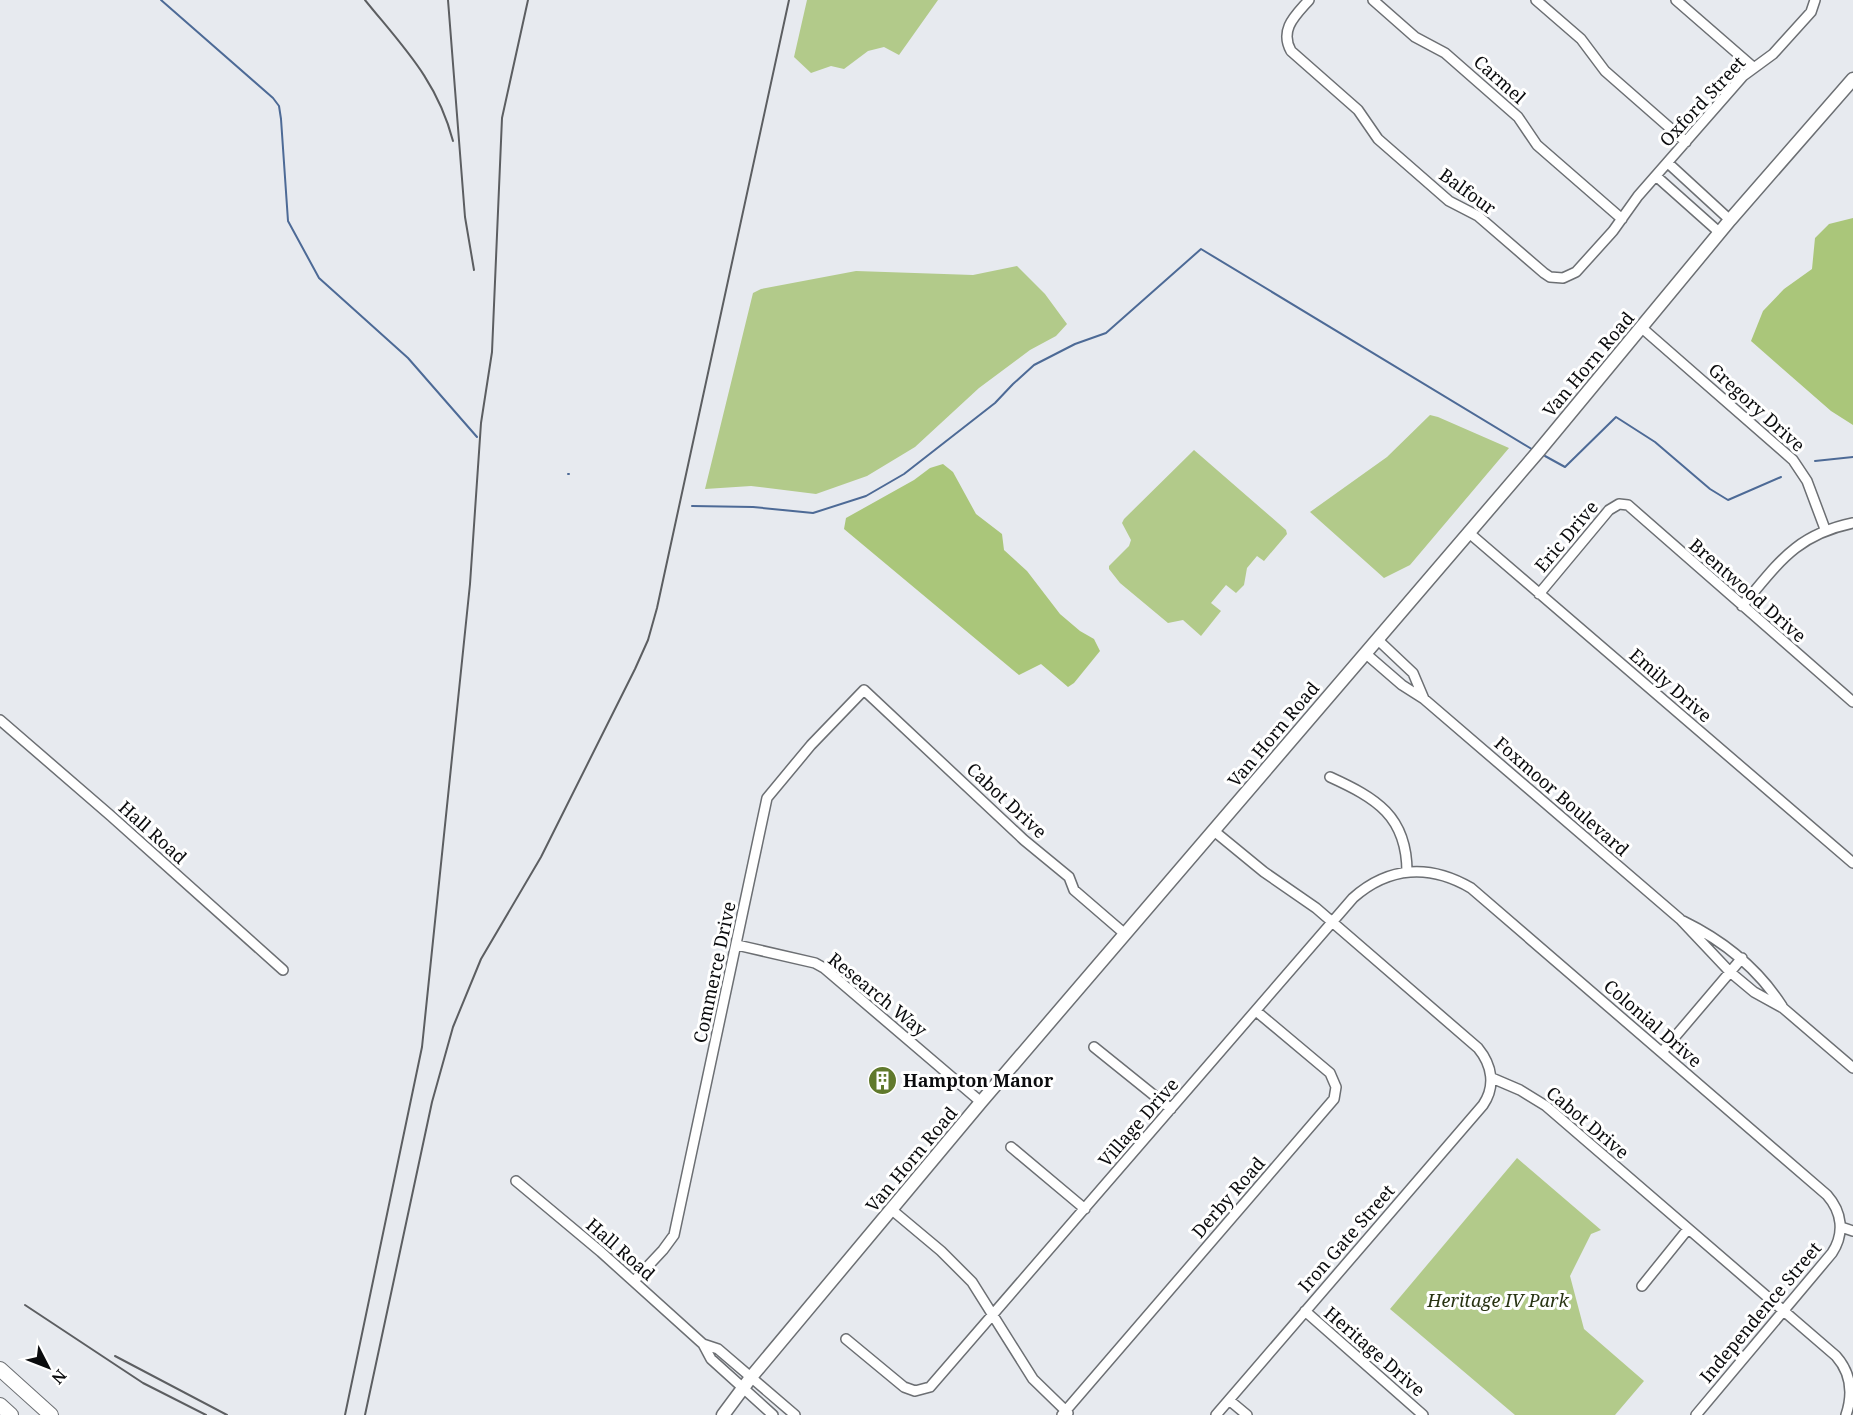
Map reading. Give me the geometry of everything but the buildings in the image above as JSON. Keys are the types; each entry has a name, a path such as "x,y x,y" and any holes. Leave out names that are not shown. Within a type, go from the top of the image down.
{"highway":[{"path":"0,1369 51,1415"},
{"path":"0,1405 11,1415"}],"main road":[{"name":"Van Horn Road","path":"723,1415 752,1376 981,1102 1642,328 1730,220 1853,80"}],"street":[{"name":"Balfour","path":"1309,0 1288,27 1286,39 1291,51 1359,110 1378,139 1449,201 1478,216 1551,277 1563,279 1576,272 1668,163"},
{"name":"Carmel","path":"1373,0 1415,37 1439,49 1454,60 1518,117 1537,145 1622,219"},
{"path":"1536,0 1581,39 1605,72 1686,142"},
{"path":"1676,0 1753,67"},
{"name":"Oxford Street","path":"1730,220 1668,163 1743,76 1773,54 1811,12 1815,0"},
{"path":"1656,176 1720,233"},
{"name":"Gregory Drive","path":"1642,328 1793,460 1807,481 1826,529"},
{"name":"Eric Drive","path":"1539,594 1609,510 1615,505 1622,504"},
{"name":"Brentwood Drive","path":"1622,504 1633,508 1648,524 1853,702"},
{"path":"1742,606 1789,552 1806,539 1826,529 1853,523"},
{"name":"Emily Drive","path":"1468,532 1853,863"},
{"name":"Foxmoor Boulevard","path":"1377,639 1413,673 1424,699"},
{"name":"Foxmoor Boulevard","path":"1365,653 1402,685 1424,699 1680,919 1730,972 1755,992 1783,1008 1853,1068"},
{"name":"Cabot Drive","path":"864,690 1024,840 1069,878 1074,890 1125,934"},
{"name":"Commerce Drive","path":"634,1281 674,1235 767,798 811,745 864,690"},
{"name":"Hall Road","path":"0,720 283,970"},
{"path":"1330,777 1360,791 1382,806 1391,817 1402,837 1407,872"},
{"path":"1214,831 1264,872 1304,898 1478,1048 1488,1062 1491,1078"},
{"name":"Village Drive","path":"846,1339 904,1387 915,1390 930,1387 1353,898 1368,886 1387,877 1407,872"},
{"name":"Colonial Drive","path":"1407,872 1441,874 1471,888 1827,1194 1837,1209 1841,1227"},
{"name":"Foxmoor Boulevard","path":"1680,919 1704,931 1742,958 1765,982 1783,1008"},
{"name":"Research Way","path":"737,945 824,968 981,1102"},
{"path":"1662,1052 1742,958"},
{"name":"Derby Road","path":"1066,1414 1334,1099 1336,1087 1330,1073 1256,1011"},
{"path":"1094,1047 1171,1109"},
{"name":"Cabot Drive","path":"1491,1078 1520,1090 1545,1106 1836,1356 1845,1368 1851,1385 1851,1403 1846,1415"},
{"name":"Iron Gate Street","path":"1216,1415 1483,1105 1489,1095 1491,1078"},
{"path":"1011,1147 1084,1209"},
{"name":"Hall Road","path":"516,1181 634,1281 703,1344 711,1359 773,1415"},
{"path":"892,1209 965,1274 979,1291 1033,1379 1066,1414"},
{"path":"1841,1227 1853,1231"},
{"name":"Independence Street","path":"1696,1415 1833,1253 1839,1240 1841,1227"},
{"path":"1642,1286 1688,1229"},
{"name":"Heritage Drive","path":"1305,1311 1423,1415"},
{"name":"Hall Road","path":"703,1344 718,1349 795,1415"},
{"path":"1229,1400 1247,1415"}],"green space":[{"path":"807,0 938,0 899,55 884,47 868,51 844,69 831,66 811,73 794,57"},
{"path":"1853,218 1853,425 1831,411 1751,341 1763,311 1784,289 1812,269 1815,238 1829,224"},
{"path":"1017,266 1045,294 1067,324 1056,336 1030,350 979,388 915,447 867,476 816,494 751,486 705,489 753,293 761,289 856,271 973,275"},
{"path":"1430,415 1509,448 1410,565 1384,578 1310,512 1387,457"},
{"path":"1194,450 1286,530 1287,534 1264,561 1257,556 1247,568 1244,585 1236,593 1226,585 1211,603 1221,611 1201,636 1183,620 1168,623 1120,583 1109,569 1109,566 1129,546 1131,540 1122,523 1124,519"},
{"path":"943,464 953,472 976,514 1002,534 1004,550 1027,571 1060,614 1080,631 1094,639 1100,651 1074,683 1068,687 1041,664 1019,675 844,529 846,518 914,480 930,468"},
{"name":"Heritage IV Park","path":"1517,1158 1601,1230 1591,1234 1570,1276 1584,1329 1644,1381 1615,1415 1515,1415 1390,1309"}],"waterway":[{"path":"161,0 273,98 279,106 288,221 319,278 408,358 477,437"},
{"path":"692,506 753,507 813,513 866,496 904,474 995,403 1034,365 1075,344 1106,333 1201,249 1535,451"},
{"path":"1545,456 1565,467 1616,417 1655,442 1710,489 1728,500 1781,477"},
{"path":"1815,461 1853,457"}],"railway":[{"path":"365,0 405,49 428,82 438,100 453,141"},
{"path":"448,0 465,217 474,270"},
{"path":"345,1415 422,1047 470,584 481,423 492,352 502,118 528,0"},
{"path":"365,1415 432,1102 453,1027 481,959 541,857 648,640 657,608 789,0"},
{"path":"25,1305 143,1383 206,1415"},
{"path":"115,1356 227,1415"}],"place":[{"name":"Hampton Manor","path":"882,1080"}]}
